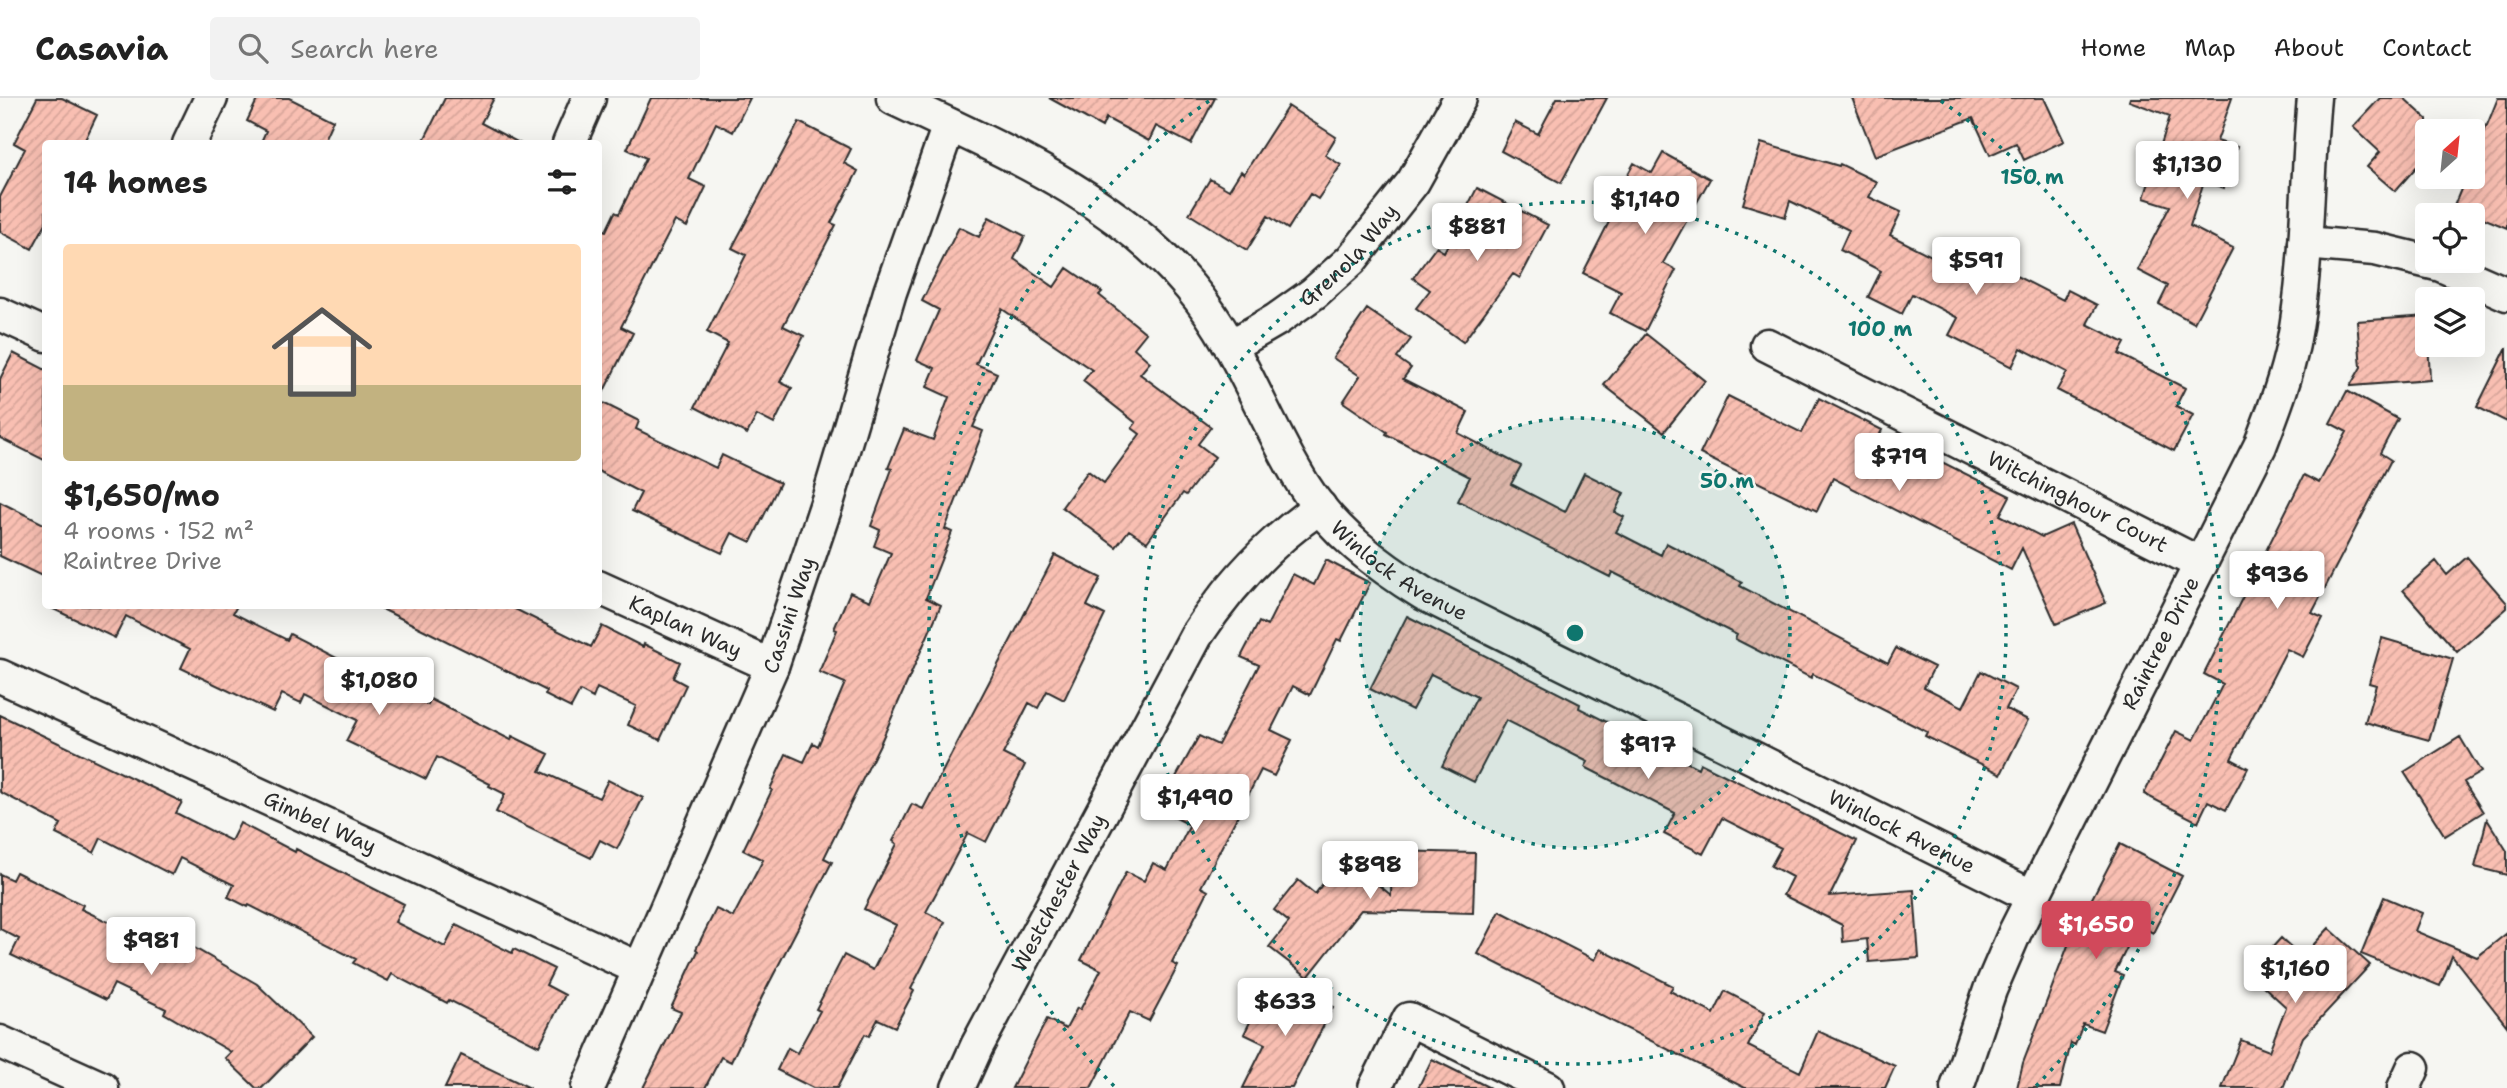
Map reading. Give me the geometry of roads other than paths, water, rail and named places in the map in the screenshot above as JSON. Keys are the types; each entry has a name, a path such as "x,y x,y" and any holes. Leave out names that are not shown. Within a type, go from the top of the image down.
{"street":[{"path":"191,140 211,98"},
{"path":"571,140 589,98"},
{"name":"Winlock Avenue","path":"893,98 1058,178 1106,210 1151,247 1191,287 1231,346 1303,484 1350,541 1385,570 1424,594 2033,897"},
{"name":"Grenola Way","path":"1231,346 1276,320 1314,293 1351,260 1413,182 1460,98"},
{"name":"Raintree Drive","path":"1957,1088 1990,990 2033,897 2260,446 2279,396 2297,318 2305,243 2314,98"},
{"name":"Cassini Way","path":"588,1088 772,666 828,500 890,292 949,125"},
{"path":"2305,243 2375,250 2441,265 2507,294"},
{"path":"0,314 42,333"},
{"name":"Witchinghour Court","path":"1768,345 2201,564"},
{"name":"Westchester Way","path":"958,1088 977,1046 1196,636 1219,601 1246,569 1291,527 1320,507"},
{"name":"Kaplan Way","path":"602,589 772,666"},
{"name":"Gimbel Way","path":"0,676 640,969"},
{"path":"1375,1088 1409,1019 1548,1088"},
{"path":"0,1042 102,1088"}]}
